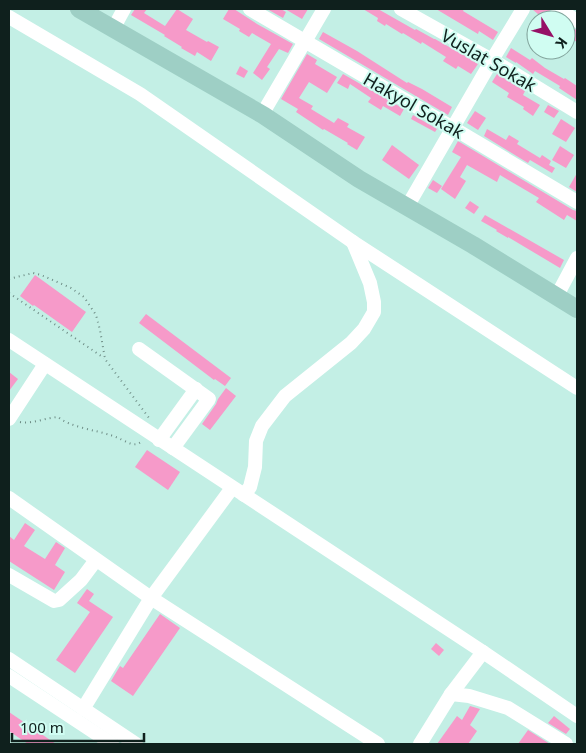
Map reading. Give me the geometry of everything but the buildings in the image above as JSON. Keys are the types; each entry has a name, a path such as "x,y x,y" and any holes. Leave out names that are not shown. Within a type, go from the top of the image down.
{"main road":[{"path":"79,9 119,20"},
{"path":"98,9 119,20 409,202 559,293 577,309"},
{"path":"559,293 577,298"}],"street":[{"name":"Hakyol Sokak","path":"250,9 577,202"},
{"path":"265,111 324,9"},
{"name":"Vuslat Sokak","path":"401,9 492,60 577,112"},
{"path":"409,202 523,9"},
{"path":"558,9 577,21"},
{"path":"9,17 140,94 353,242 577,388"},
{"path":"83,709 151,598 238,491 250,487 255,467 256,441 262,426 284,396 351,343 364,329 374,312 370,283 353,242"},
{"path":"559,293 577,258"},
{"path":"9,340 157,436 577,716"},
{"path":"139,349 209,399 173,448"},
{"path":"9,419 45,364"},
{"path":"157,436 196,389"},
{"path":"9,498 151,598 378,744"},
{"path":"9,575 54,601 59,600 81,580 96,560"},
{"path":"420,744 451,694 483,652"},
{"path":"9,659 136,744"},
{"path":"9,676 112,744"},
{"path":"451,694 469,696 508,708 566,744"}],"path":[{"path":"9,279 33,273 71,288 84,297 96,315 105,359"},
{"path":"9,293 105,359 157,436 134,445 111,435 86,429 58,417 28,423 9,419"}]}
